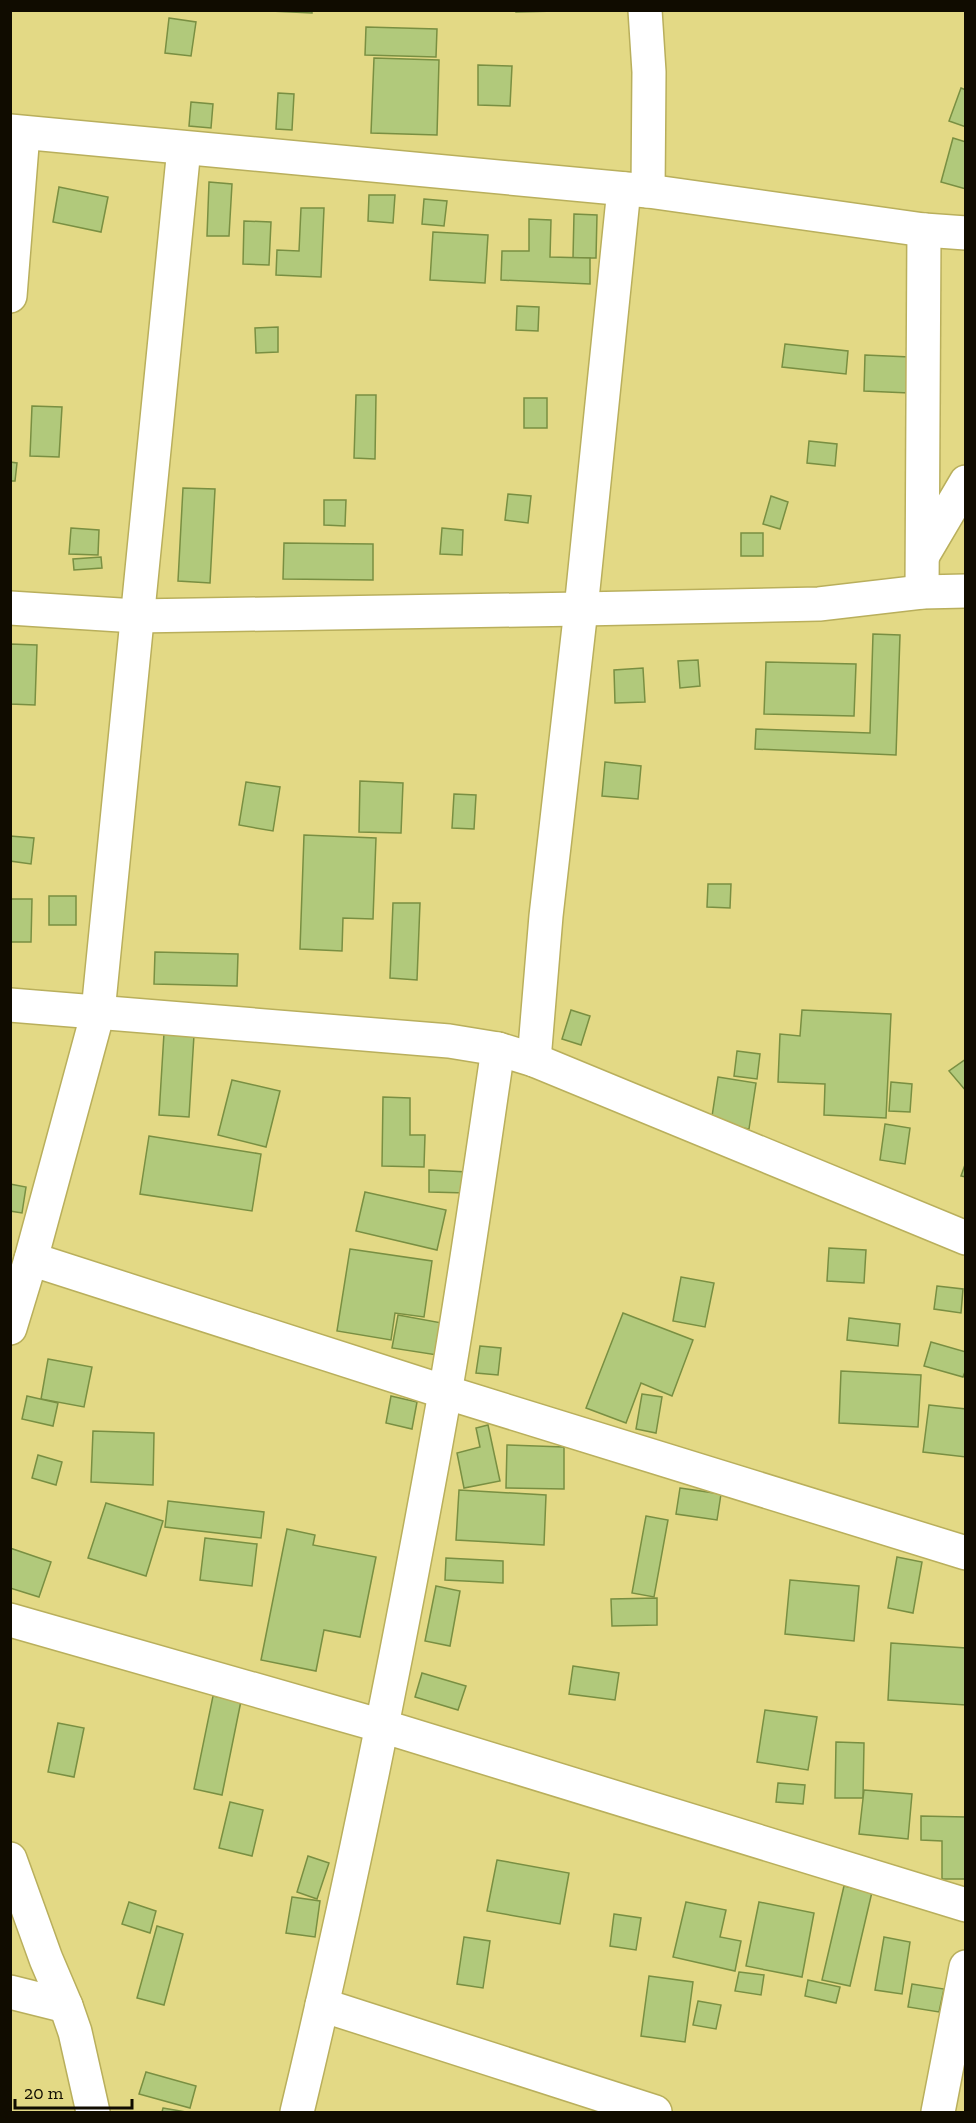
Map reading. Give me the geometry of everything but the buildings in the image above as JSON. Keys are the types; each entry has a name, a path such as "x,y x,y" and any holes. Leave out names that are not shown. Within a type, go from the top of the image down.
{"street":[{"path":"534,1059 546,915 581,609 636,190 649,72 645,10"},
{"path":"10,296 17,132 636,190 924,231 966,233"},
{"path":"10,1328 98,1011 184,148"},
{"path":"922,592 924,231"},
{"path":"922,557 966,482"},
{"path":"10,608 136,616 581,609 819,604 922,592 966,591"},
{"path":"10,1005 449,1041 498,1049 534,1059 966,1238"},
{"path":"297,2112 382,1726 445,1392 498,1049"},
{"path":"31,1259 445,1392 966,1553"},
{"path":"10,1620 382,1726 966,1905"},
{"path":"10,1859 75,2032 93,2112"},
{"path":"938,2112 966,1967"},
{"path":"10,1992 66,2006"},
{"path":"322,2005 655,2112"}]}
